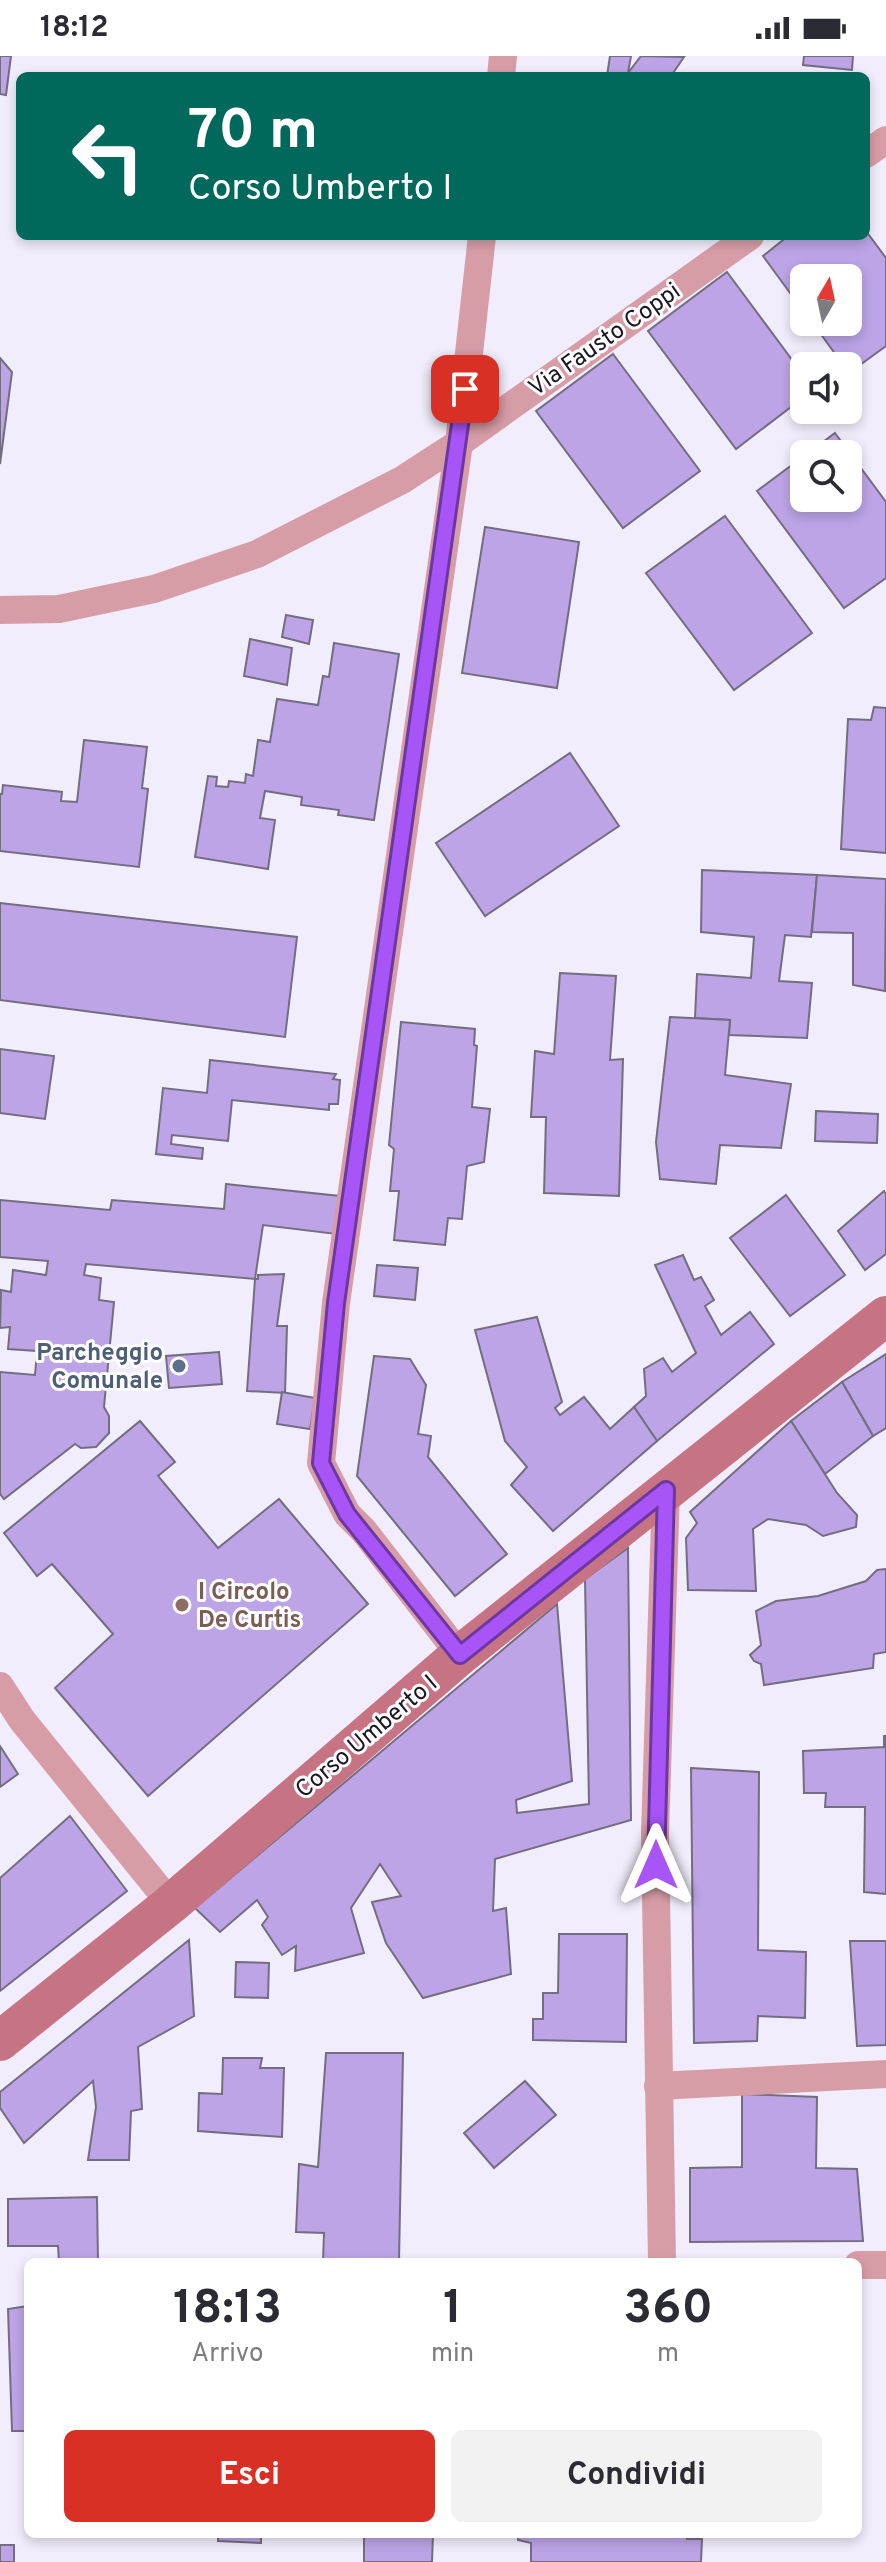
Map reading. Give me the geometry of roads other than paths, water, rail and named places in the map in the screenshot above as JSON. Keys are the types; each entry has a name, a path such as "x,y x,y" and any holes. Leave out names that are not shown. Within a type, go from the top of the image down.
{"main road":[{"name":"Corso Umberto I","path":"0,2041 171,1904 460,1655 886,1316"}],"street":[{"path":"460,1655 347,1514 321,1463 336,1303 459,443 482,240"},
{"name":"Via Fausto Coppi","path":"0,610 59,609 154,589 257,554 402,480 459,443 744,240"},
{"path":"662,2258 655,1833 666,1490"},
{"path":"0,1686 22,1720 171,1904"},
{"path":"658,2086 886,2074"},
{"path":"862,2265 886,2265"}],"place":[{"name":"Parcheggio Comunale","path":"179,1366"},
{"name":"I Circolo De Curtis","path":"182,1605"}]}
